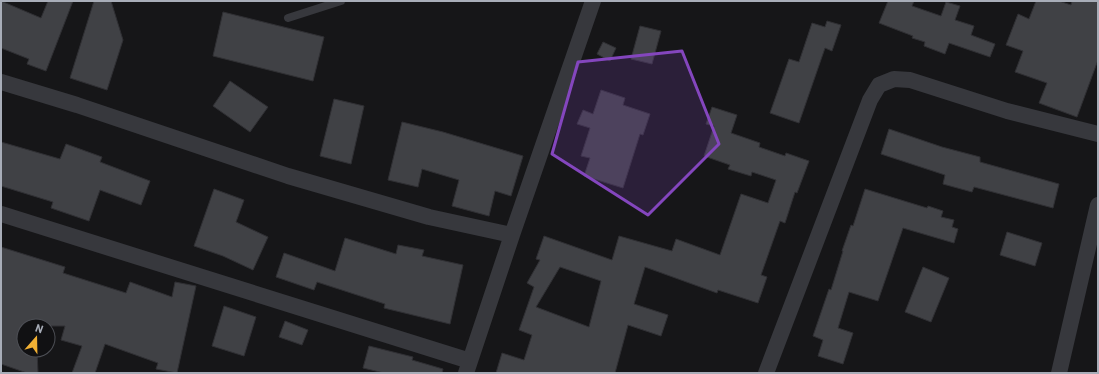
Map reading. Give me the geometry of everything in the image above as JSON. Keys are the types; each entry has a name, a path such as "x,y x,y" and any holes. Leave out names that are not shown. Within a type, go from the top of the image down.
{"street":[{"path":"1,214 468,367 589,2"},
{"path":"766,373 867,107 879,85 894,79 910,80 1007,111 1098,134"},
{"path":"1,82 77,105 288,176 429,217 512,235"},
{"path":"1059,373 1098,205"}],"lane":[{"path":"288,18 342,1"}],"highlighted area":[{"path":"682,51 719,144 648,215 552,154 578,62"}],"building":[{"path":"1,1 41,18 48,1 73,1 46,71 27,64 29,59 1,48"},
{"path":"94,1 111,1 123,40 107,90 70,78"},
{"path":"888,1 914,1 912,6 941,16 946,2 960,6 955,20 974,26 971,35 995,44 990,57 949,43 945,54 924,46 925,42 912,38 913,36 879,23"},
{"path":"1036,1 1059,1 1071,5 1072,1 1098,1 1098,60 1077,117 1039,103 1047,83 1015,72 1023,51 1006,45 1018,14 1029,19"},
{"path":"223,12 324,37 313,81 213,56"},
{"path":"827,21 841,25 832,51 825,48 799,123 770,113 789,59 799,62 812,23 825,27"},
{"path":"640,26 661,31 652,64 631,59"},
{"path":"603,42 616,48 610,61 597,54"},
{"path":"230,81 268,107 250,132 213,106"},
{"path":"601,90 625,98 623,105 650,114 643,135 640,134 623,188 584,176 590,158 581,156 590,128 577,124 583,110 593,114"},
{"path":"334,99 364,106 351,164 320,156"},
{"path":"712,107 737,115 731,133 760,143 759,147 785,156 786,153 809,161 797,193 795,192 785,223 780,221 761,275 767,277 758,303 718,290 717,293 645,267 634,304 668,315 661,336 628,325 615,373 496,373 502,353 524,360 532,335 519,330 534,287 527,283 540,260 536,259 544,236 612,260 619,236 672,251 676,239 720,255 741,194 768,203 776,180 752,172 751,176 728,169 730,165 704,156 714,126 706,124","holes":["560,267 601,281 589,327 536,307"]},
{"path":"402,122 443,132 523,156 511,196 495,191 489,216 452,206 459,180 422,169 418,187 388,180"},
{"path":"889,129 942,147 980,157 980,162 1059,184 1053,208 974,187 972,192 943,184 945,175 881,154"},
{"path":"1,142 60,159 66,144 102,157 100,162 150,181 141,205 100,190 89,221 51,208 53,202 1,186"},
{"path":"214,189 244,200 236,222 268,237 253,270 223,256 194,246"},
{"path":"865,189 927,208 928,206 943,211 941,217 954,220 952,227 958,229 954,243 903,228 878,301 849,292 838,328 853,333 843,364 818,356 823,340 813,336 829,289 831,290 842,251 851,225 853,226"},
{"path":"1007,232 1042,243 1035,266 1000,255"},
{"path":"345,238 396,254 398,245 424,250 422,256 463,265 450,324 384,308 385,304 317,282 314,290 276,277 284,253 335,271"},
{"path":"1,247 65,267 63,273 126,293 130,282 172,297 175,282 196,286 177,373 156,369 158,363 105,344 95,373 72,373 82,346 61,340 65,326 56,326 56,318 16,318 16,358 37,358 38,373 27,373 1,364"},
{"path":"923,267 949,278 931,322 905,312"},
{"path":"224,306 256,317 244,356 212,346"},
{"path":"285,321 308,330 302,345 279,337"},
{"path":"369,346 413,357 412,360 443,369 442,373 384,373 363,368"}]}
